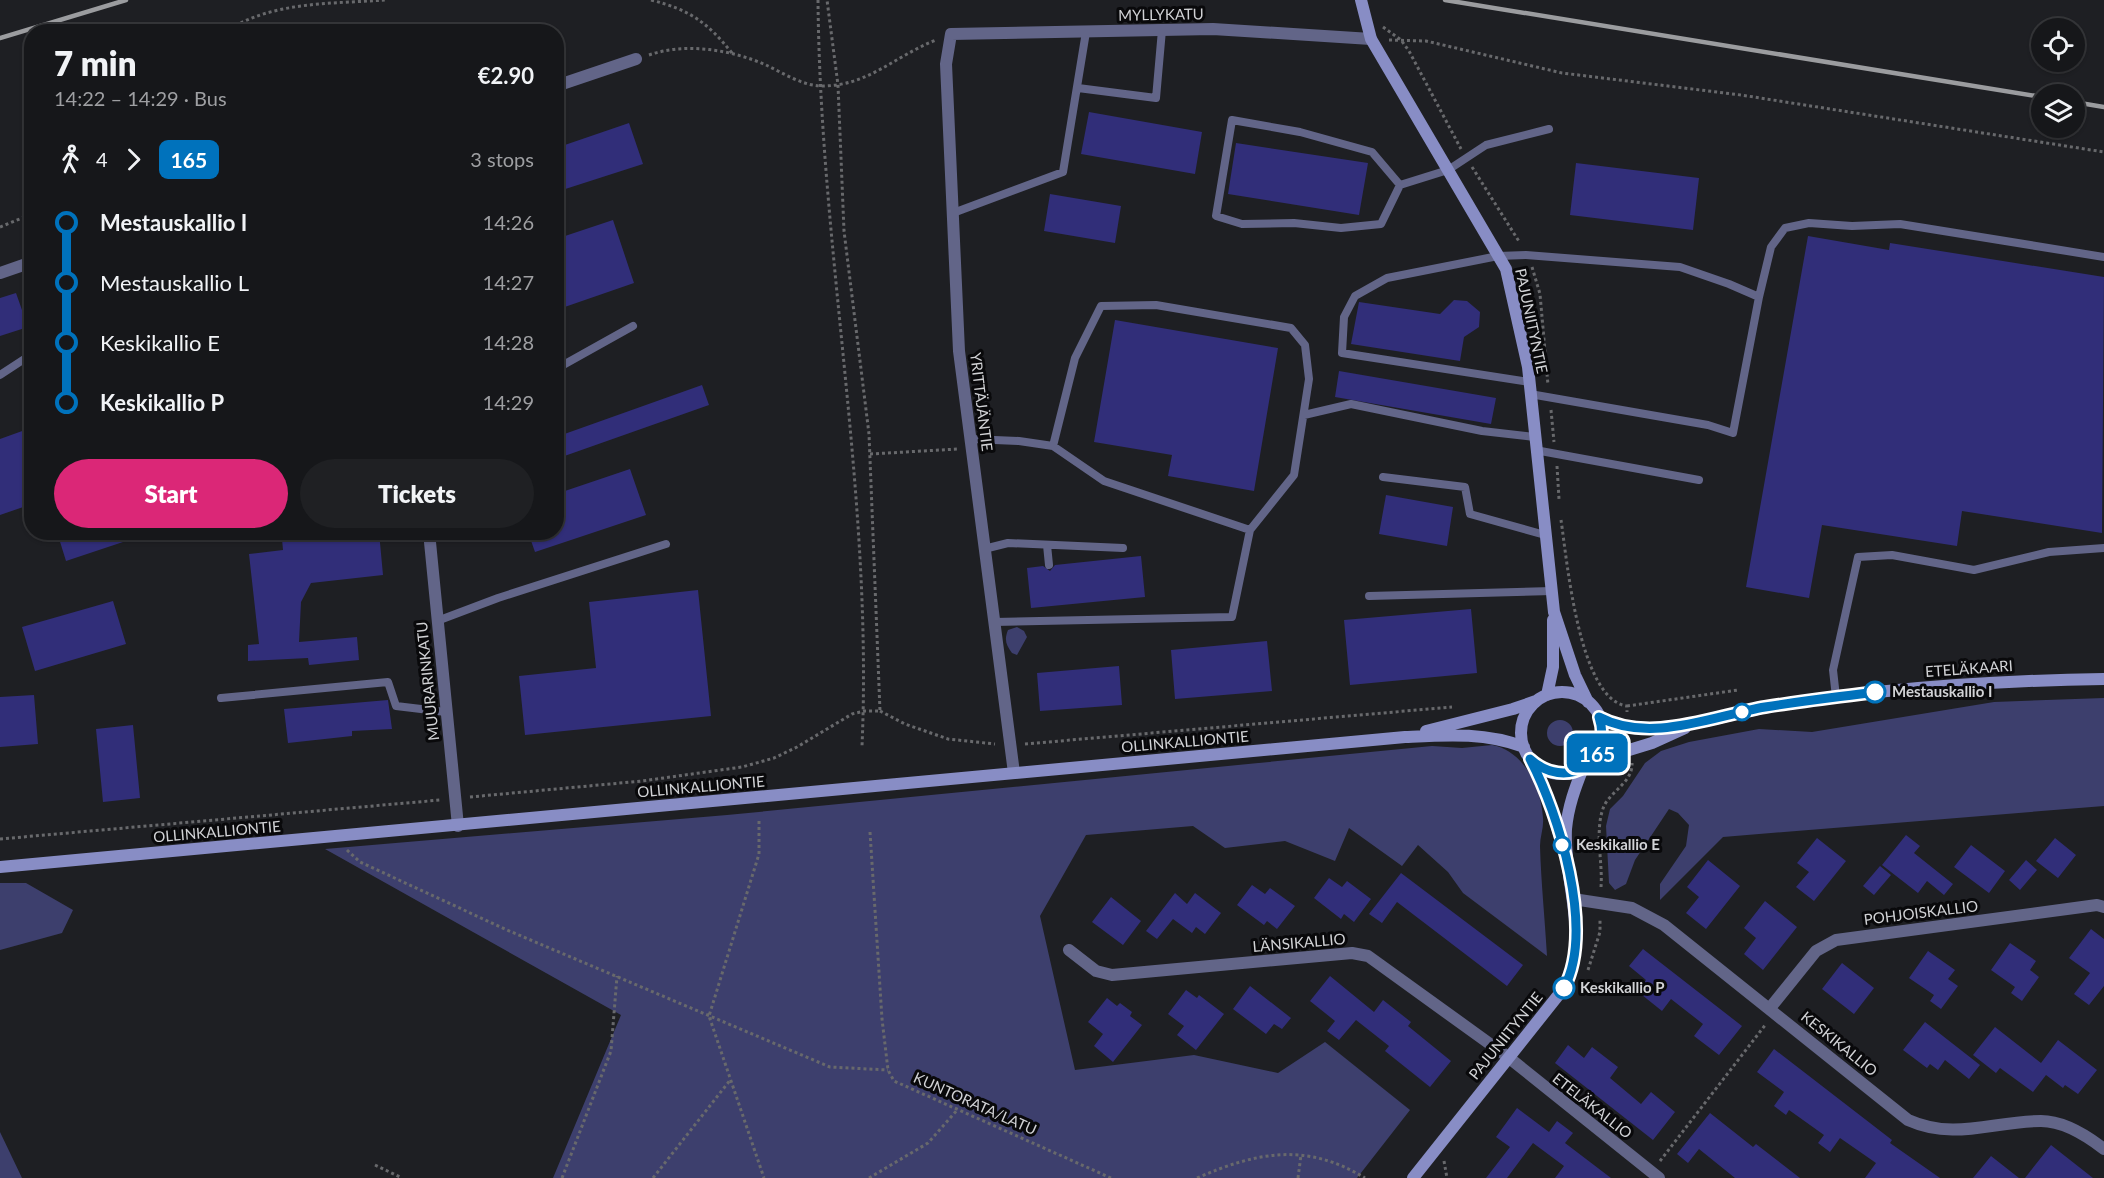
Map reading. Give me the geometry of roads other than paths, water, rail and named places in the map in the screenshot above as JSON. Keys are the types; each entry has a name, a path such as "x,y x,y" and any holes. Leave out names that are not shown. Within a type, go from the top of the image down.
{"street":[{"name":"PAJUNIITYNTIE","path":"1361,0 1371,39 1506,269 1530,388 1534,444 1554,612 1553,667 1543,697"},
{"name":"MYLLYKATU","path":"951,34 1213,29 1371,39"},
{"name":"YRITTÄJÄNTIE","path":"951,34 946,64 959,351 1014,772"},
{"path":"564,83 636,59"},
{"path":"0,273 24,265"},
{"name":"MUURARINKATU","path":"430,540 458,826"},
{"name":"PAJUNIITYNTIE","path":"1554,612 1569,659 1588,702"},
{"name":"ETELÄKAARI","path":"1599,717 1612,724 1639,728 1695,723 1738,712 1836,697 1950,685 2104,679"},
{"path":"1572,694 1588,702 1599,717 1602,738 1599,751 1587,765 1557,774 1547,771 1530,759 1524,747 1523,722 1529,709 1543,697 1572,694"},
{"name":"OLLINKALLIONTIE","path":"1405,737 1513,710 1543,697"},
{"name":"ETELÄKAARI","path":"1587,765 1660,740 1695,723"},
{"name":"OLLINKALLIONTIE","path":"0,867 1405,737 1474,736 1495,738 1524,747"},
{"name":"PAJUNIITYNTIE","path":"1530,759 1544,787 1568,859"},
{"name":"PAJUNIITYNTIE","path":"1413,1178 1570,977 1575,961 1577,940 1568,859 1568,812 1587,765"},
{"name":"KESKIKALLIO","path":"1573,899 1632,908 1646,914 1773,1010 1908,1120 1926,1128 1958,1131 2042,1121 2060,1124 2080,1132 2104,1149"},
{"name":"POHJOISKALLIO","path":"1773,1010 1816,951 1836,940 2097,905 2104,907"},
{"name":"LÄNSIKALLIO","path":"1069,950 1096,971 1112,975 1360,954 1379,961 1508,1057"},
{"name":"ETELÄKALLIO","path":"1508,1057 1655,1175"}],"lane":[{"path":"1078,88 1156,98 1162,30"},
{"path":"953,213 1063,172 1086,32"},
{"path":"1400,185 1372,152 1300,132 1232,120 1216,216 1242,224 1294,223 1341,228 1381,224 1400,185 1448,170 1486,145 1549,129"},
{"path":"1759,297 1730,284 1680,267 1526,255 1498,256 1386,278 1355,296 1344,317 1342,353 1530,388 1708,425 1733,433 1771,247 1785,228 1809,223 1852,226 1899,224 2104,257"},
{"path":"994,622 1232,617 1250,530 1294,475 1309,379 1305,345 1291,328 1156,305 1101,306 1075,358 1053,446"},
{"path":"564,365 633,326"},
{"path":"0,375 24,359"},
{"path":"1304,415 1352,404 1699,480"},
{"path":"971,443 1019,441 1053,446 1104,481 1250,530"},
{"path":"1383,477 1466,488 1470,514 1545,535"},
{"path":"984,549 1008,543 1123,548"},
{"path":"437,621 498,598 666,544"},
{"path":"1047,545 1049,565"},
{"path":"1836,697 1833,670 1858,557 1892,555 1974,570 2049,552 2104,548"},
{"path":"1369,596 1552,591"},
{"path":"221,698 388,682 396,706 446,712"}],"railway":[{"path":"46,24 126,0"},
{"path":"1445,0 2031,95"},
{"path":"0,38 24,31"},
{"path":"2085,104 2104,107"}],"place":[{"name":"Mestauskallio I","path":"1875,692"},
{"name":"Keskikallio E","path":"1562,845"},
{"name":"Keskikallio P","path":"1564,988"}]}
